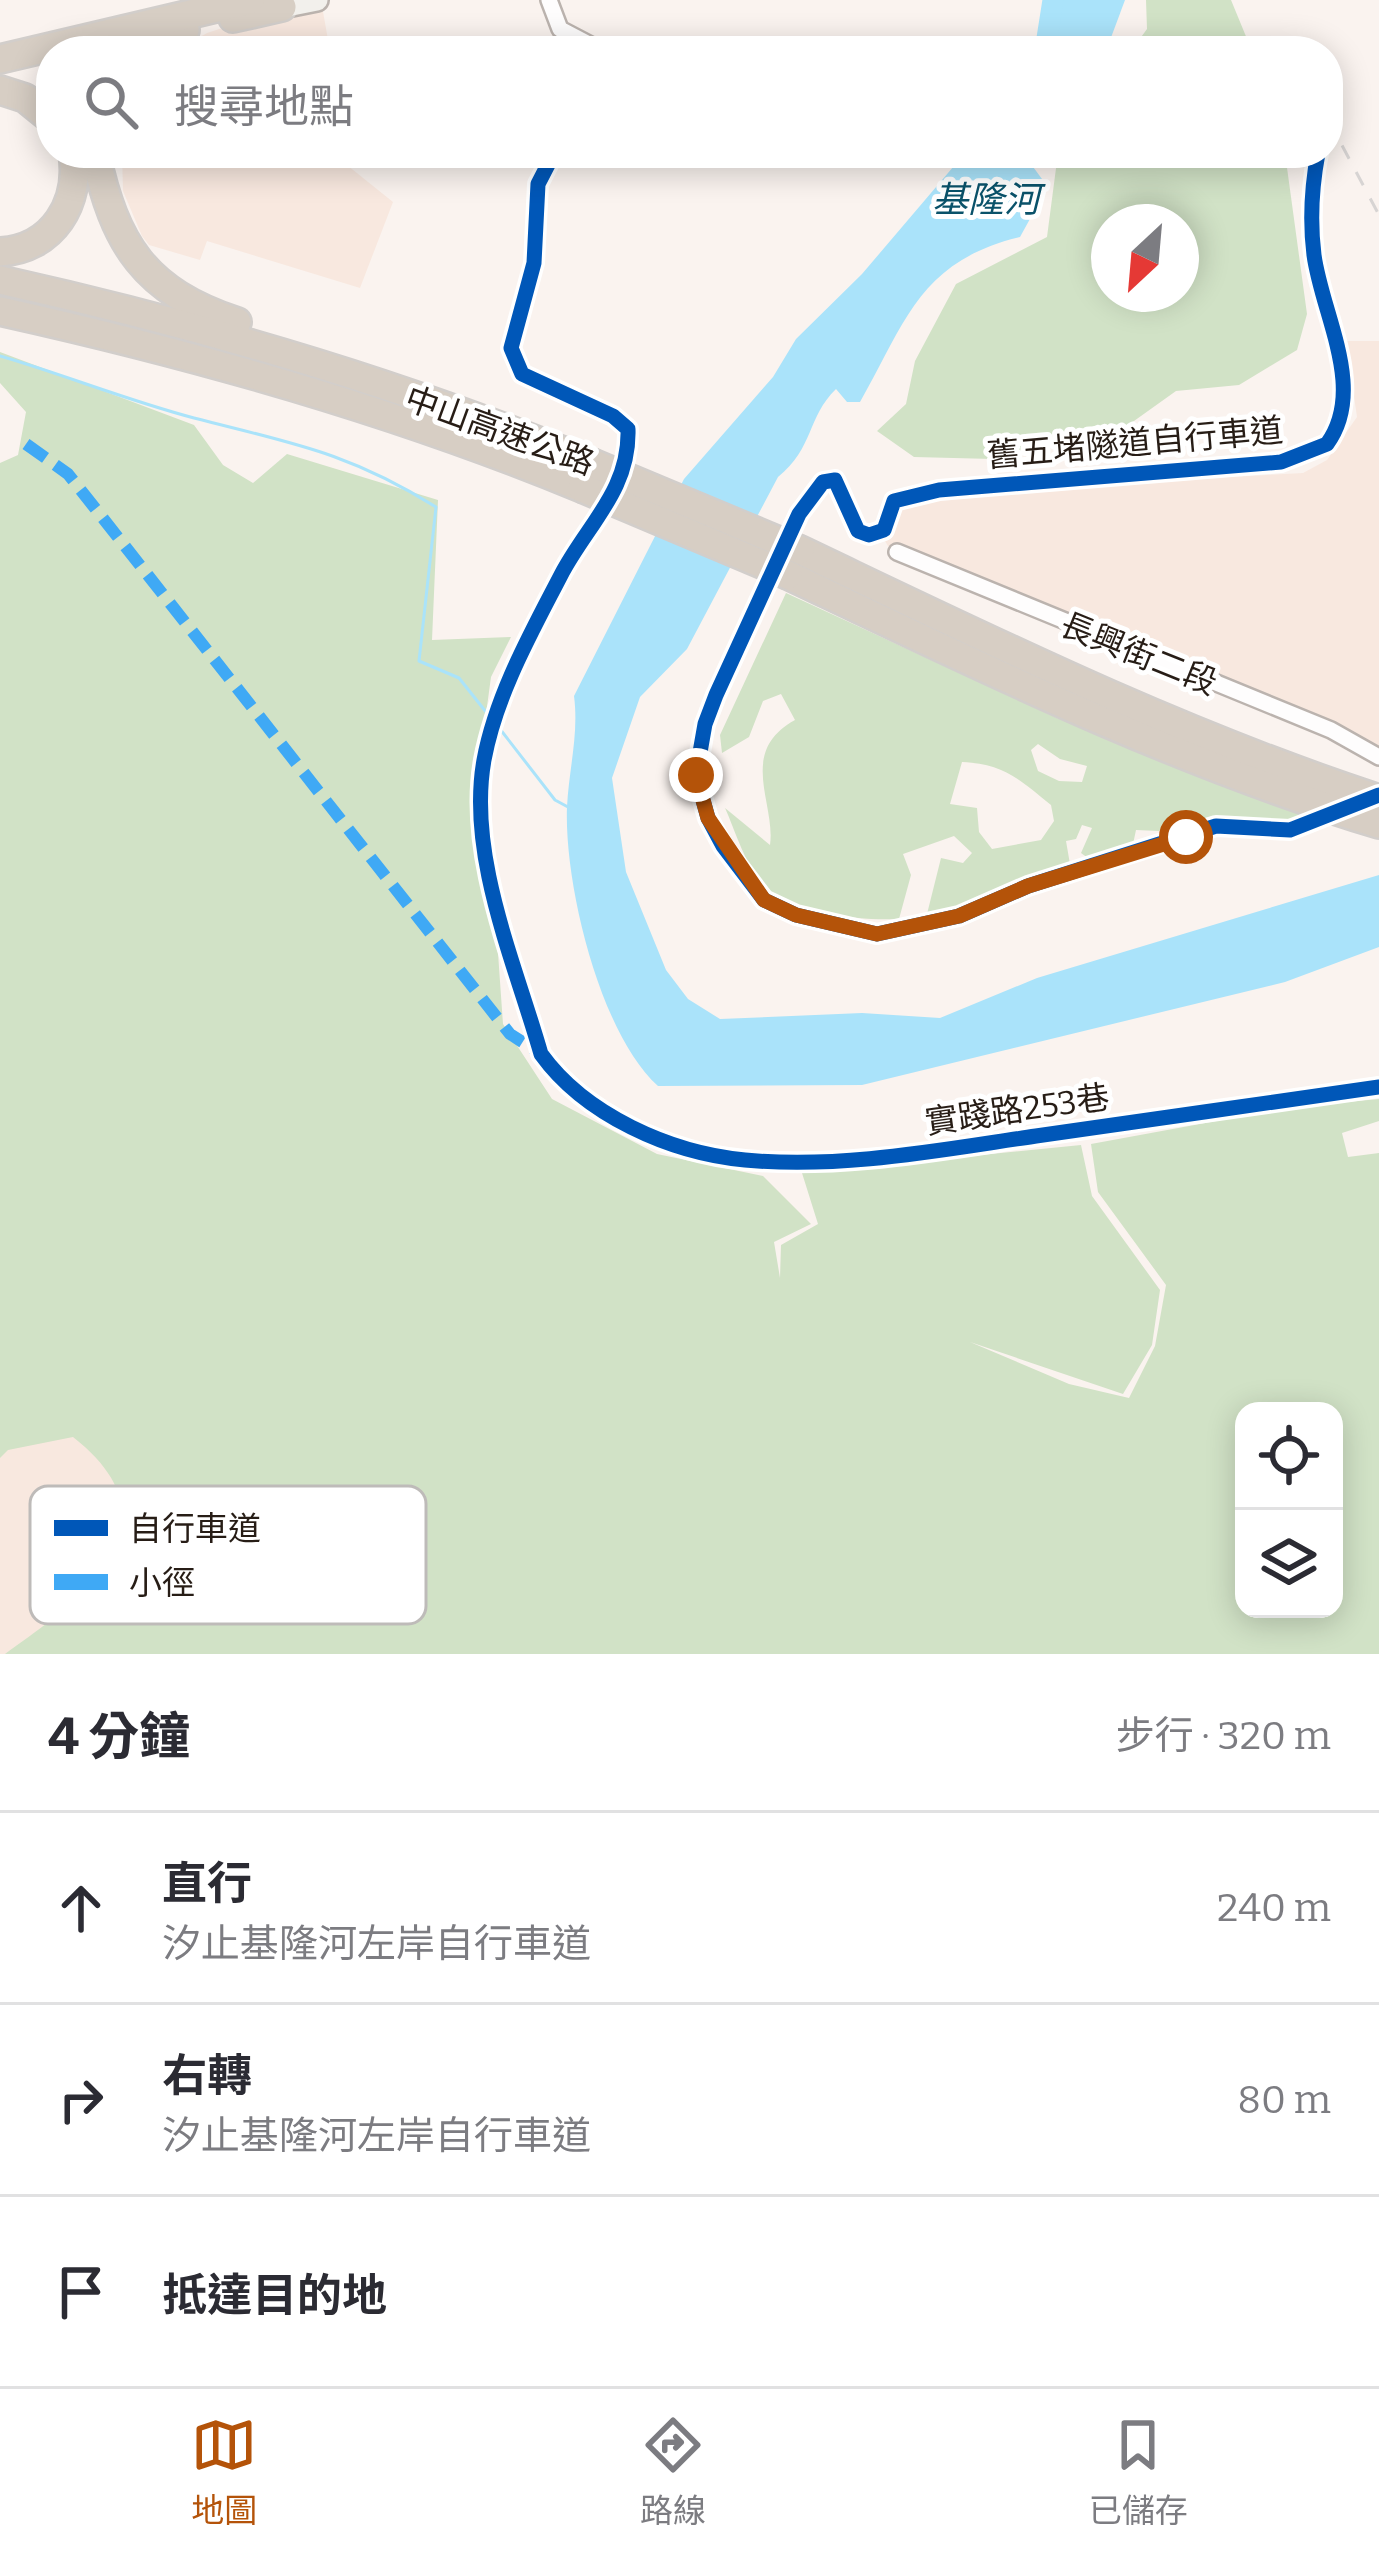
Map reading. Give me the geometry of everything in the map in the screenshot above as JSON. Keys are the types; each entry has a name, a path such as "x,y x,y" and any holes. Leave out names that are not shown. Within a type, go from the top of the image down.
{"highway":[{"path":"114,36 250,0"},
{"path":"163,36 281,4"},
{"path":"176,36 185,30"},
{"path":"0,59 36,53"},
{"path":"0,75 36,67"},
{"path":"0,90 36,107"},
{"path":"0,252 28,247 59,223 74,187 73,168"},
{"path":"100,168 119,238 182,299 388,375 498,424"},
{"name":"中山高速公路","path":"0,280 190,324 498,424 587,476"},
{"name":"中山高速公路","path":"0,311 176,352 587,476 1032,661 1379,824"},
{"name":"中山高速公路","path":"1313,791 1379,799"}],"street":[{"path":"281,4 317,0"},
{"path":"549,0 560,29 568,36"},
{"name":"實踐路253巷","path":"546,168 538,184 534,263 511,348 523,374 613,416 628,429 628,450 608,508 564,569 495,718 483,764 487,862 541,1054 556,1076 599,1109 665,1140 745,1160 903,1156 1379,1087"},
{"name":"長興街二段","path":"897,553 1331,730 1379,757"}],"shaded area":[{"path":"322,6 327,36 202,36 256,17"},
{"path":"122,168 351,168 393,202 360,288 207,241 200,260 149,245 123,191"},
{"path":"1346,341 1379,341 1379,752 895,558 885,541 894,506 902,504 1038,487 1303,473 1327,460 1357,417"},
{"path":"0,1193 145,1486 30,1486 30,1624 213,1624 228,1654 0,1654"}],"green space":[{"path":"1146,0 1231,0 1246,36 1142,36 1147,29"},
{"path":"1056,168 1287,168 1307,314 1297,350 1239,385 1176,391 1120,431 993,459 914,457 877,431 906,404 915,361 956,284 1047,237"},
{"path":"0,352 194,425 223,465 253,483 287,454 438,500 432,640 511,637 491,677 472,818 498,953 503,1024 552,1099 657,1154 763,1176 811,1224 774,1242 780,1278 781,1245 818,1224 802,1173 1081,1145 1092,1196 1160,1290 1152,1345 1123,1394 970,1342 1069,1384 1129,1398 1155,1346 1166,1285 1098,1192 1091,1144 1292,1107 1379,1099 1379,1121 1342,1133 1348,1157 1379,1153 1379,1654 5,1654 45,1624 426,1624 426,1486 113,1486 105,1469 73,1437 8,1450 0,1458 0,463 18,455 26,412 0,383"},
{"path":"786,593 1057,718 1317,816 1295,823 1211,818 1176,831 1176,822 1167,822 1159,831 1136,830 1132,849 1092,861 1081,853 1092,828 1082,825 1076,839 1066,841 1071,870 926,918 941,858 963,863 972,853 954,836 903,854 911,875 899,919 850,917 799,905 770,891 749,864 725,808 770,845 763,763 767,747 795,720 781,694 763,701 749,737 722,753 720,735","holes":["1038,744 1060,759 1087,766 1082,782 1059,781 1038,771 1031,750","962,762 1001,770 1051,805 1054,821 1041,840 992,849 979,832 977,808 950,804"]}],"water":[{"path":"1058,0 1125,0 1112,36 1049,36"},
{"name":"基隆河","path":"952,168 1034,168 1042,179 1036,208 1020,237 986,248 938,278 904,321 860,402 847,402 836,389 827,400 798,455 778,477 687,649 640,697 612,778 626,872 666,970 688,999 720,1019 862,1013 940,1018 1037,978 1379,875 1379,947 1285,982 862,1085 658,1086 637,1062 603,995 572,876 567,807 574,696 684,479 773,377 796,339 862,274"}],"waterway":[{"name":"基隆河","path":"1047,36 1053,0"},
{"path":"0,356 170,411 318,451 375,473 436,507 419,661 459,678 490,717"},
{"path":"500,729 555,800 568,807"}],"railway":[{"path":"1343,147 1379,215"}],"marked path":[{"path":"26,444 68,474 510,1034 541,1054"}],"cycle path":[{"path":"546,168 538,184 534,263 511,348 522,374 613,416 628,429 627,451 615,489 571,557 527,642 506,688 484,760 482,833 496,908 541,1054 559,1076 605,1112 659,1139 717,1156 781,1162 927,1152 1379,1087"},
{"name":"舊五堵隧道自行車道","path":"1316,168 1314,255 1343,376 1338,423 1327,444 1281,462 939,490 894,501 884,530 869,535 858,531 835,480 823,482 799,514 716,695 705,724 696,775 708,818 723,846 764,900 796,915 877,934 959,916 1028,886 1216,826 1290,830 1379,795"}],"route":[{"path":"696,775 708,818 723,846 764,900 796,915 877,934 959,916 1028,886 1186,837"}]}
